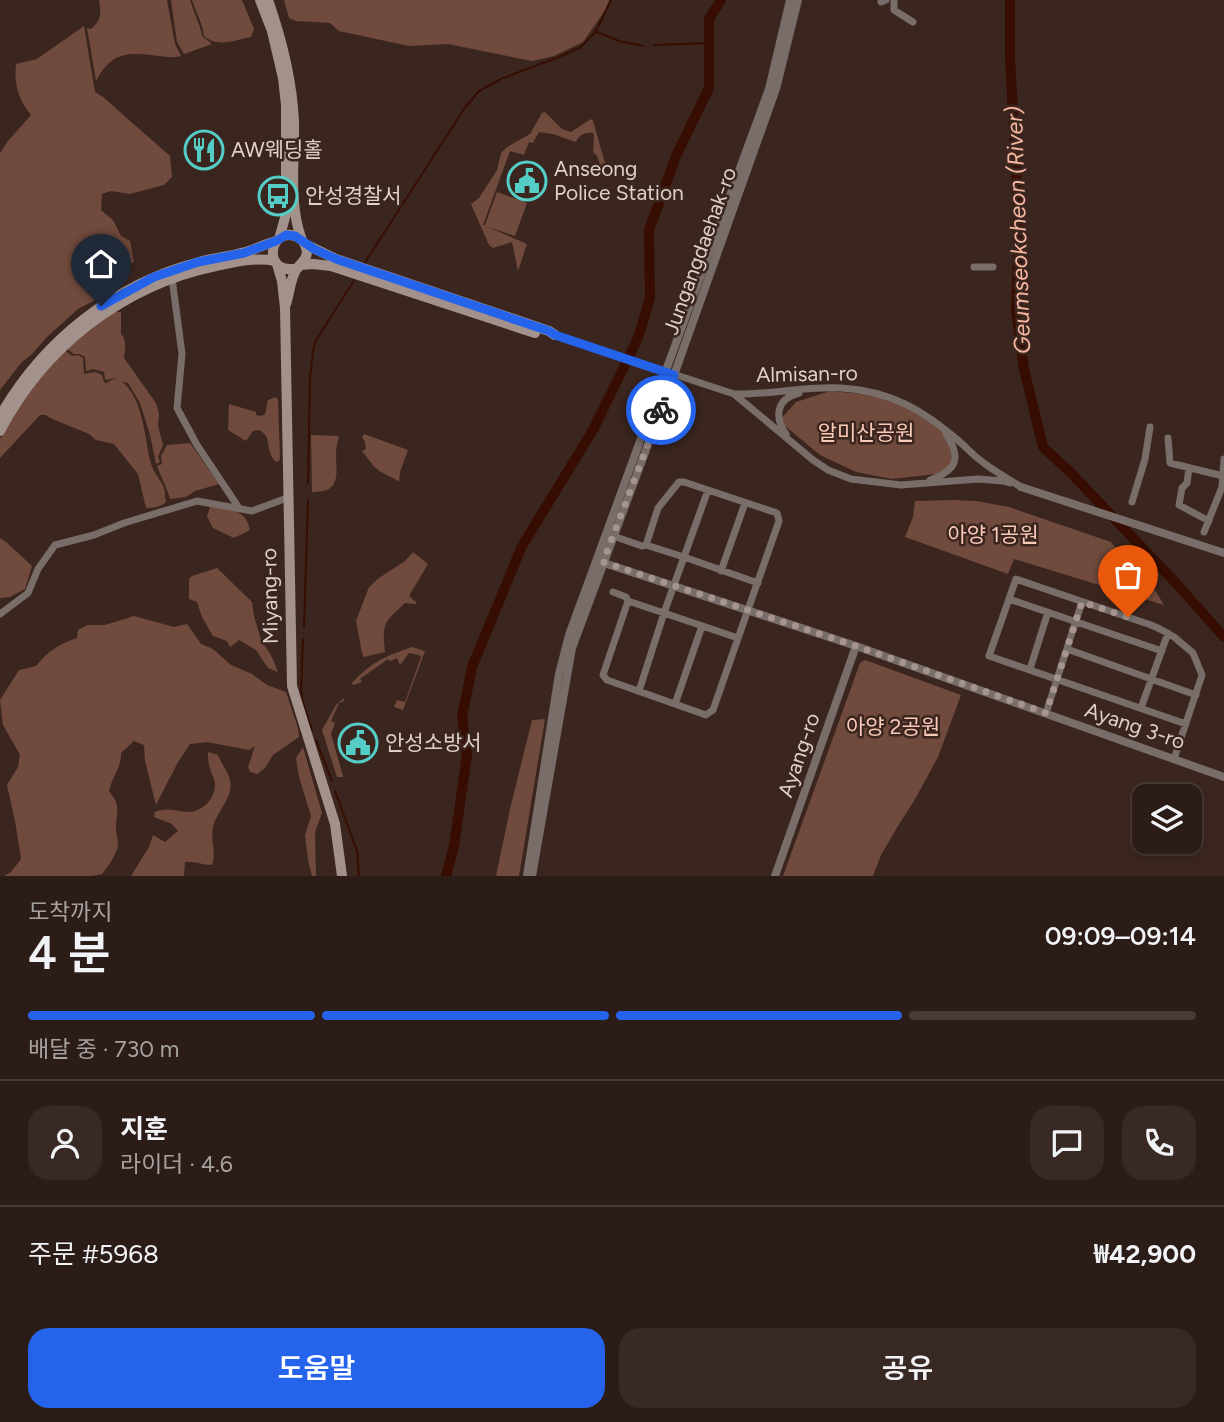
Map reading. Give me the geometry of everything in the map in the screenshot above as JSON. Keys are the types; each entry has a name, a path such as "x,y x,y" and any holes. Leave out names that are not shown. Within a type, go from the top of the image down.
{"main road":[{"path":"261,0 272,31 286,105 287,199 286,214 273,247 276,262 283,268 290,269 313,264 331,266 547,337 555,335"},
{"path":"268,0 279,30 292,92 295,214 307,255 299,266"},
{"path":"0,416 19,385 48,351 68,331 113,298 154,277 198,262 244,253 286,235 295,236 336,259 555,335"},
{"path":"0,431 24,390 53,356 95,319 121,302 193,271 251,259 276,262"},
{"name":"Miyang-ro","path":"276,262 282,281 285,308 292,686 335,824 342,876"},
{"name":"Miyang-ro","path":"285,308 299,266"}],"street":[{"name":"Jungangdaehak-ro","path":"600,561 613,536 769,89 790,0"},
{"name":"Jungangdaehak-ro","path":"530,875 572,648 600,561 776,89 798,0"},
{"path":"889,1 894,10 913,22"},
{"path":"974,267 993,267"},
{"path":"172,278 182,354 177,408 197,445 239,508"},
{"name":"Almisan-ro","path":"555,335 734,394 757,395 781,390 838,388 864,390 892,397 940,425 981,461 1021,487"},
{"path":"804,453 784,433 778,411 783,402 792,395 824,389"},
{"name":"Almisan-ro","path":"734,394 804,453 828,470 851,479 901,485 978,479 1003,481 1224,553"},
{"path":"920,483 942,475 956,460 956,452 940,425"},
{"path":"1132,502 1145,458 1150,427"},
{"path":"1168,438 1170,463 1223,476"},
{"path":"1204,532 1222,487 1224,458"},
{"path":"1189,468 1187,483 1182,488 1178,505 1209,521"},
{"path":"628,601 603,675 607,680 706,715 713,710 779,522 777,513 679,482 658,508 646,545"},
{"path":"639,691 708,490"},
{"path":"0,614 29,593 38,569 55,545 197,501 252,511 287,498"},
{"path":"721,570 746,503"},
{"path":"613,536 758,583"},
{"name":"Ayang 3-ro","path":"600,561 856,646 1224,776"},
{"path":"1174,759 1196,695 1202,675 1193,653 1168,633 1151,625 1016,579 989,656 1186,724"},
{"path":"613,592 626,597 628,601 738,638"},
{"path":"1009,599 1162,651"},
{"path":"1046,713 1082,602"},
{"path":"1030,669 1048,612"},
{"path":"675,704 702,626"},
{"path":"1141,708 1168,633"},
{"name":"Ayang-ro","path":"775,876 856,646"},
{"path":"1067,649 1196,695"},
{"path":"530,875 542,876"}],"green space":[{"path":"99,0 167,0 175,44 181,56 122,56 108,64 96,81 87,28 95,26 99,19"},
{"path":"171,0 190,0 202,36 212,44 184,54 177,42"},
{"path":"192,0 242,0 254,29 251,37 227,42 209,40 204,36"},
{"path":"284,0 609,0 606,9 583,42 554,56 532,61 448,44 409,46 339,31 330,23 296,21 289,18"},
{"path":"84,26 95,92 170,156 172,177 164,185 130,194 111,191 102,194 101,210 113,220 121,236 130,241 134,262 114,270 106,280 109,293 78,309 21,363 0,390 0,153 31,115 18,91 16,64 37,59"},
{"path":"545,112 562,129 571,132 591,119 605,163 602,169 593,152 593,133 583,134 576,142 539,132 533,143 529,142 524,155 510,151 483,225 497,192 527,203 515,236 488,227 527,244 518,271 512,242 493,248 489,245 471,204 479,198 497,170 501,153 530,134"},
{"path":"121,312 124,358 156,403 159,414 158,426 163,445 158,457 160,462 156,464 140,403 128,383 122,382 129,388 138,407 151,464 164,487 166,502 154,507 146,508 138,474 114,444 96,440 89,434 46,415 40,415 0,458 0,439 26,395 65,350 72,356 83,358 84,374 95,372 102,375 107,383 113,379 118,380 113,378 105,379 104,372 93,369 86,371 85,357 67,349 108,315"},
{"name":"알미산공원","path":"830,391 874,395 907,406 952,438 955,458 945,473 892,479 856,472 820,455 779,421 796,402"},
{"path":"276,397 280,457 276,462 264,433 253,431 246,441 228,430 229,404 262,416 265,414 268,400"},
{"path":"364,434 408,450 399,482 377,469 362,451 366,449 362,437"},
{"path":"311,435 339,436 335,481 333,486 322,491 312,492"},
{"path":"190,443 219,484 195,491 186,497 170,499 157,466 162,464 161,456 167,445"},
{"name":"아양 1공원","path":"954,500 1009,507 1111,542 1156,592 1164,605 1014,559 1008,574 905,537 913,517 915,501"},
{"path":"210,507 236,511 245,518 250,530 234,538 213,528 207,516"},
{"path":"0,538 32,566 25,589 10,597 0,598"},
{"path":"413,552 428,564 409,596 416,604 405,603 389,619 384,629 385,652 364,657 356,621 369,587"},
{"path":"217,568 252,602 261,640 278,672 268,668 256,650 239,640 230,647 227,641 213,636 197,602 189,599 189,579"},
{"path":"134,616 174,627 187,624 201,644 213,649 231,665 286,692 299,737 273,755 265,768 257,774 250,772 248,767 255,746 249,750 207,742 190,744 156,805 145,761 144,745 134,741 121,753 109,791 117,805 118,845 114,857 102,874 4,876 11,872 21,859 7,785 18,767 20,755 3,725 0,700 19,670 36,666 54,649 77,638 78,630 88,625 105,625"},
{"path":"412,647 425,651 403,710 394,707 397,700 405,702 421,657 419,655 409,653 400,665 397,658 390,661 388,659 360,679 362,682 353,685 359,676 373,665"},
{"name":"아양 2공원","path":"865,660 961,695 938,757 881,855 873,876 783,876 860,663"},
{"path":"344,698 331,721 335,723 331,734 343,776 337,777 322,730 336,705"},
{"path":"545,719 519,876 496,876 532,720"},
{"path":"303,747 322,813 315,832 316,876 312,876 308,860 305,835 311,816 296,758"},
{"path":"208,752 218,755 231,786 213,827 212,865 185,862 184,876 131,876 149,847 153,835 165,842 178,831 172,824 154,817 155,812 198,810 210,799 215,784"}],"waterway":[{"path":"364,264 464,109 479,91 501,79 581,47 596,31 611,0"},
{"path":"446,876 454,846 467,755 462,717 472,667 522,546 593,430 638,338 650,298 649,230 676,156 709,88 709,19 721,0"},
{"name":"Geumseokcheon (River)","path":"1010,0 1010,57 1019,228 1016,310 1024,369 1043,447 1174,581 1224,637"},
{"path":"597,32 619,41 644,46"},
{"path":"654,45 709,43"},
{"path":"308,483 313,351 316,340 355,279"},
{"path":"304,627 308,500"},
{"path":"303,639 301,691 312,730"},
{"path":"316,740 332,781"},
{"path":"335,791 357,851 359,876"}],"way so far":[{"path":"661,410 603,562 856,646 1046,713 1082,602 1128,617"}],"place":[{"name":"AW웨딩홀","path":"204,150"},
{"name":"Anseong Police Station","path":"527,181"},
{"name":"안성경찰서","path":"278,196"},
{"name":"안성소방서","path":"358,743"}],"route":[{"path":"101,306 154,277 198,262 244,253 286,235 295,236 336,259 674,375 661,410"}]}
